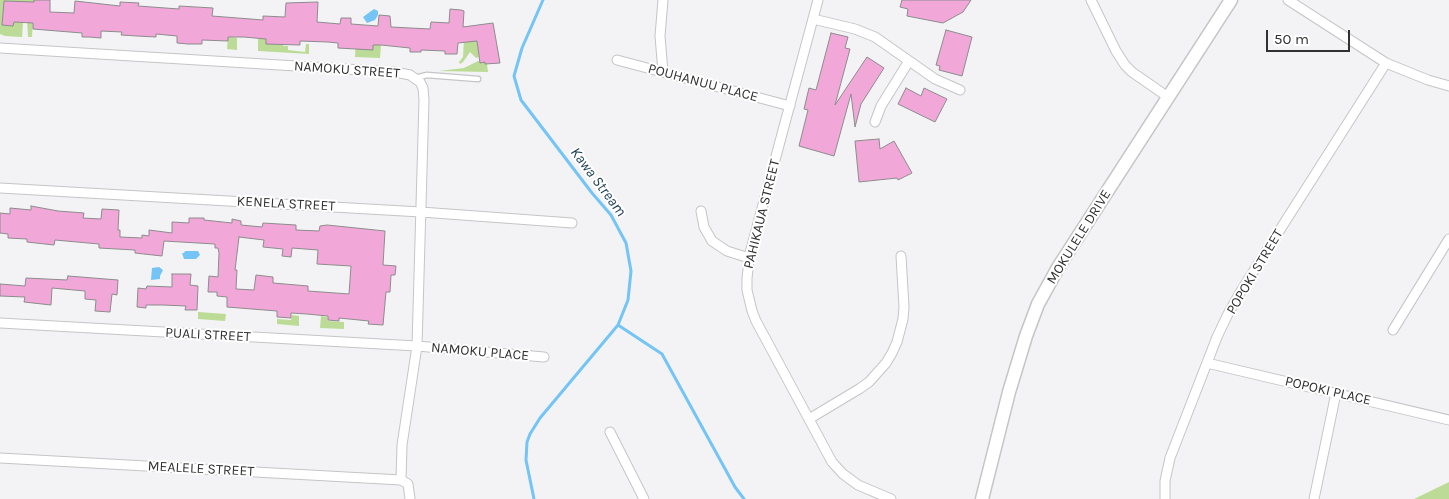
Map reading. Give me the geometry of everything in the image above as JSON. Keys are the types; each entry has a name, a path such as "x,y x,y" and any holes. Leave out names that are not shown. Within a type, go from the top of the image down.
{"street":[{"path":"662,0 660,36 664,72"},
{"name":"PAHIKAUA STREET","path":"818,0 749,258 746,278 752,311 832,462 858,486 891,499"},
{"path":"1091,0 1125,65 1168,97"},
{"name":"MOKULELE DRIVE","path":"982,499 1009,392 1038,304 1059,266 1232,0"},
{"path":"1288,0 1386,62 1414,75 1449,86"},
{"path":"813,19 865,32 884,42 935,79 960,90"},
{"name":"NAMOKU STREET","path":"0,48 395,72 415,78 423,88 424,100 417,346 402,445 401,480 408,484 410,499"},
{"name":"POUHANUU PLACE","path":"617,60 790,106"},
{"path":"875,122 881,106 910,61"},
{"name":"POPOKI STREET","path":"1165,499 1165,481 1170,458 1217,337 1241,291 1386,62"},
{"name":"KENELA STREET","path":"0,188 421,212 572,223"},
{"path":"701,211 704,227 712,241 727,251 749,258"},
{"path":"1393,330 1449,239"},
{"path":"809,419 860,389 886,363 897,342 903,319 904,295 901,256"},
{"name":"PUALI STREET","path":"0,323 417,346"},
{"name":"NAMOKU PLACE","path":"417,346 544,357"},
{"name":"POPOKI PLACE","path":"1207,363 1449,420"},
{"path":"1314,499 1336,393"},
{"path":"610,432 644,499"},
{"name":"MEALELE STREET","path":"0,458 401,480"}],"lane":[{"path":"415,78 428,75 478,79"}],"green space":[{"path":"0,0 34,0 32,37 28,37 26,2 4,1 2,25 13,26 14,22 23,22 22,37 0,34"},
{"path":"228,37 237,38 237,50 227,49"},
{"path":"258,38 266,38 266,44 280,44 283,41 283,46 288,46 288,50 305,52 306,44 309,44 309,54 258,51"},
{"path":"356,38 373,45 381,45 380,58 355,57"},
{"path":"464,40 477,41 479,57 476,58 470,52 460,64 459,62 463,57"},
{"path":"478,61 487,64 488,72 439,71 464,68"},
{"path":"198,312 226,314 225,321 198,319"},
{"path":"292,315 299,316 299,326 277,324 277,319 291,320"},
{"path":"321,316 327,317 328,321 344,322 344,329 320,328"},
{"path":"1449,482 1449,499 1414,499"}],"water":[{"path":"374,9 378,11 378,15 375,20 367,23 363,17"},
{"path":"185,251 198,251 200,255 196,259 184,259 182,253"},
{"path":"159,267 163,270 160,279 151,280 152,268"}],"building":[{"path":"34,0 50,0 50,12 74,13 75,1 120,6 120,2 139,3 138,6 179,9 179,6 213,8 212,16 263,20 263,16 285,17 286,3 318,2 317,22 340,24 341,18 351,18 351,24 378,26 379,15 390,16 391,27 430,29 431,22 449,23 450,9 461,10 464,11 463,27 493,23 500,63 480,63 477,41 458,43 457,54 445,54 445,51 421,50 421,52 410,52 410,48 381,45 373,45 373,50 338,48 338,43 328,42 300,41 300,45 266,44 266,39 244,37 228,37 228,41 202,40 202,44 188,44 177,43 177,36 156,34 156,37 121,35 122,32 101,31 101,38 82,37 82,33 33,29 33,23 14,22 13,26 2,25 4,1 34,2"},
{"path":"902,0 971,0 963,12 943,23 907,16 908,9 900,7"},
{"path":"946,30 972,37 962,76 939,70 940,66 936,65"},
{"path":"831,33 848,37 845,48 850,49 835,105 867,57 884,68 861,104 855,127 851,94 834,156 799,146 808,110 804,109 809,88 816,90"},
{"path":"906,88 921,96 924,88 947,99 935,122 898,104"},
{"path":"879,139 880,149 894,141 912,173 898,180 897,178 859,182 855,141"},
{"path":"31,206 84,213 83,218 101,219 102,209 119,210 118,230 120,230 120,237 142,238 142,235 149,236 149,230 172,233 172,222 189,223 189,218 204,218 204,220 232,223 232,219 241,221 241,225 262,227 263,223 296,225 296,230 319,231 320,226 327,225 385,231 383,265 396,266 395,275 391,275 390,292 386,292 383,325 368,324 369,321 339,318 339,321 328,320 328,316 307,314 291,313 291,318 277,317 277,311 227,307 227,297 217,296 217,292 208,292 209,276 218,277 219,253 218,248 215,248 215,244 164,241 162,256 135,253 135,250 99,248 99,244 55,240 54,245 27,242 27,239 8,238 8,234 0,233 0,213 10,214 10,208 31,210","holes":["239,237 264,240 263,247 283,249 282,256 291,257 292,248 318,250 317,264 351,266 349,294 308,291 308,286 273,283 273,277 256,275 254,290 236,289 237,270 235,270"]},
{"path":"172,274 191,274 190,285 198,286 197,310 185,310 186,306 146,305 146,308 137,307 138,288 146,289 147,286 172,287"},
{"path":"68,276 118,280 117,295 112,294 110,312 95,311 96,300 85,299 85,291 52,288 51,305 24,302 25,297 0,296 0,284 25,286 26,278 67,280"}],"waterway":[{"name":"Kawa Stream","path":"543,0 522,48 514,76 521,100 611,215 626,243 631,271 628,300 618,325 662,354 735,487 744,499"},
{"path":"534,499 526,460 527,442 530,434 540,418 618,325"}]}
